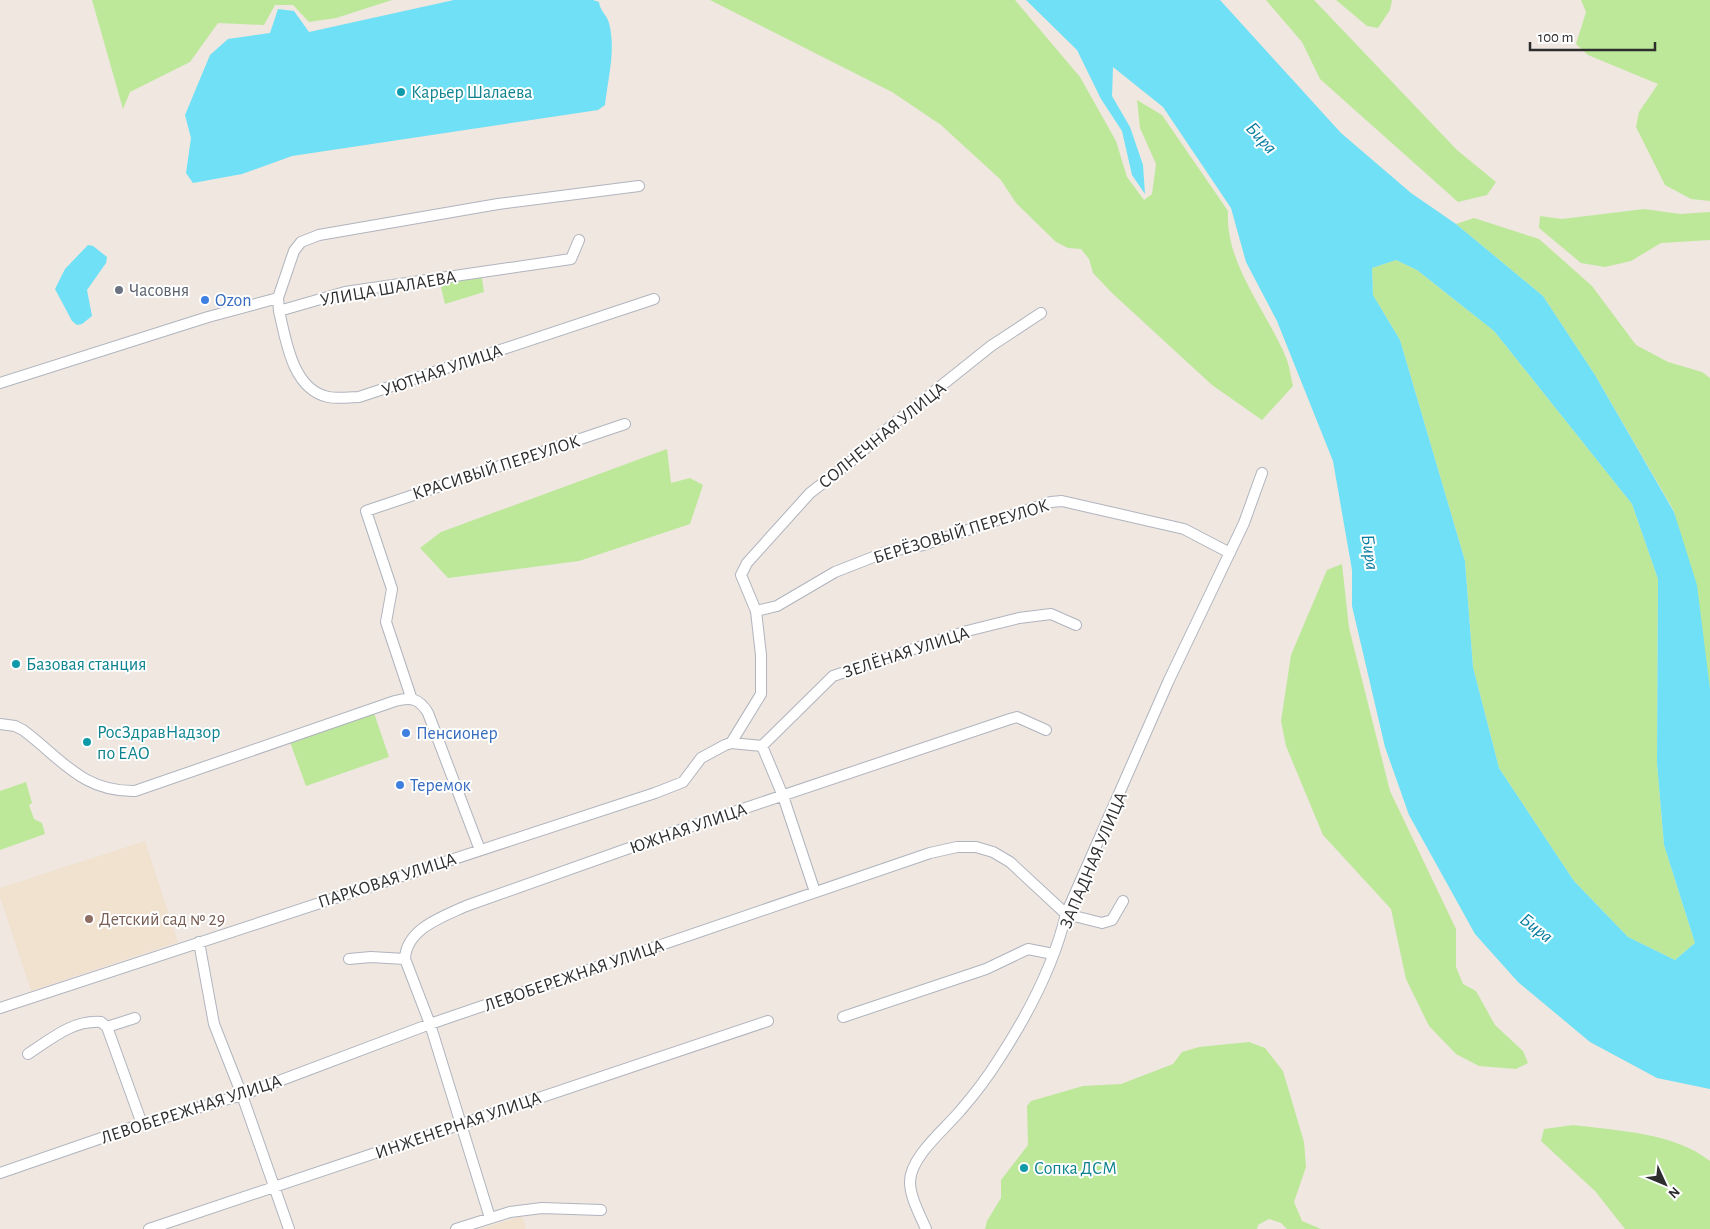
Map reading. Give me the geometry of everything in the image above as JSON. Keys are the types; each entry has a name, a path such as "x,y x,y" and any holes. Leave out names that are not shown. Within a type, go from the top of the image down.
{"street":[{"path":"279,311 278,298 294,251 301,242 320,235 498,204 639,186"},
{"name":"УЛИЦА ШАЛАЕВА","path":"279,311 345,292 571,259 579,240"},
{"path":"0,383 208,317 278,298"},
{"name":"УЮТНАЯ УЛИЦА","path":"279,311 294,369 299,375 310,386 327,397 359,398 654,298"},
{"name":"СОЛНЕЧНАЯ УЛИЦА","path":"756,611 741,575 747,563 810,493 991,346 1041,313"},
{"name":"КРАСИВЫЙ ПЕРЕУЛОК","path":"411,697 386,622 392,589 366,511 626,424"},
{"name":"ЗАПАДНАЯ УЛИЦА","path":"926,1229 914,1200 910,1181 918,1160 933,1138 975,1093 998,1062 1020,1025 1060,939 1066,914 1169,680 1244,523 1262,473"},
{"name":"БЕРЁЗОВЫЙ ПЕРЕУЛОК","path":"756,611 777,606 835,572 886,552 923,545 1051,502 1062,501 1130,515 1184,529 1230,553"},
{"path":"756,611 761,656 761,694 731,743 762,746 783,796 815,892"},
{"name":"ЗЕЛЁНАЯ УЛИЦА","path":"762,746 833,676 967,632 1019,618 1051,614 1076,625"},
{"path":"0,724 15,726 23,730 82,779 114,792 135,791 411,697 422,703 428,713 480,850"},
{"name":"ЮЖНАЯ УЛИЦА","path":"405,959 406,949 410,941 420,931 448,914 582,864 1010,719 1017,717 1046,730"},
{"name":"ПАРКОВАЯ УЛИЦА","path":"0,1008 683,782 701,758 731,743"},
{"name":"ЛЕВОБЕРЕЖНАЯ УЛИЦА","path":"0,1173 142,1124 242,1095 430,1024 930,853 957,847 976,847 993,852 1010,862 1066,914 1102,923 1112,920 1123,901"},
{"path":"199,942 214,1024 242,1095 289,1229"},
{"path":"843,1017 986,969 1028,949 1053,954"},
{"path":"349,959 360,957 405,959 430,1024 490,1218"},
{"path":"107,1027 135,1018"},
{"name":"ИНЖЕНЕРНАЯ УЛИЦА","path":"149,1229 768,1021"},
{"path":"28,1054 51,1036 83,1024 101,1022 107,1027 142,1124"},
{"path":"456,1229 510,1212 542,1208 601,1210"}],"shaded area":[{"name":"Детский сад № 29","path":"145,841 178,942 31,991 0,897 0,888"},
{"path":"522,1216 526,1229 480,1229"}],"green space":[{"path":"92,0 392,0 336,18 309,22 293,5 275,5 264,25 218,23 190,62 130,92 123,109"},
{"path":"710,0 1015,0 1080,77 1116,141 1127,177 1144,200 1152,194 1156,164 1140,128 1137,100 1162,115 1228,211 1229,231 1240,269 1279,342 1287,360 1293,386 1262,420 1212,385 1112,293 1093,273 1089,259 1081,249 1068,248 1056,242 1016,203 1001,180 941,125 892,92"},
{"path":"1266,0 1314,0 1457,150 1496,182 1487,195 1458,202 1320,79 1302,42"},
{"path":"1336,0 1392,0 1390,10 1378,28 1367,26"},
{"path":"1581,0 1710,0 1710,201 1691,199 1665,185 1636,127 1639,112 1658,84 1588,55 1576,44 1586,12"},
{"path":"1644,209 1680,214 1710,212 1710,240 1661,243 1631,261 1605,267 1581,263 1539,228 1540,216 1562,219"},
{"path":"1474,218 1539,239 1592,286 1636,345 1668,362 1702,372 1710,378 1710,689 1674,511 1595,375 1543,296 1456,224"},
{"path":"1396,260 1417,270 1494,331 1632,504 1658,579 1657,763 1664,845 1695,943 1675,960 1628,937 1574,881 1499,768 1473,667 1465,561 1400,340 1373,295 1372,268"},
{"path":"482,278 484,292 445,304 440,283"},
{"path":"667,449 671,483 690,478 703,485 690,524 579,561 448,578 420,548 441,532"},
{"path":"1342,564 1349,628 1390,791 1456,929 1456,967 1463,984 1476,991 1495,1025 1523,1051 1528,1063 1516,1069 1479,1066 1456,1054 1429,1026 1406,979 1391,909 1323,835 1286,746 1281,721 1291,655 1327,570"},
{"path":"373,710 389,757 306,786 290,742"},
{"path":"26,782 32,803 29,805 34,819 42,823 45,834 0,850 0,791"},
{"path":"1249,1042 1265,1048 1283,1071 1304,1142 1306,1167 1294,1202 1302,1221 1321,1229 1287,1229 1281,1223 1269,1219 1258,1225 1257,1229 985,1229 987,1221 1001,1198 1001,1180 1028,1145 1027,1106 1031,1101 1083,1086 1121,1084 1173,1064 1182,1052 1199,1047"},
{"path":"1573,1125 1626,1131 1662,1138 1695,1151 1710,1161 1710,1229 1625,1229 1595,1191 1541,1141 1544,1129"}],"water":[{"name":"Карьер Шалаева","path":"454,0 593,0 599,2 609,23 612,43 605,105 598,110 292,156 242,174 193,183 186,173 191,138 185,115 210,55 228,39 270,33 278,9 294,11 309,32"},
{"name":"Бира","path":"1026,0 1220,0 1341,133 1411,193 1456,224 1543,296 1595,375 1674,512 1697,585 1710,689 1710,1089 1657,1078 1590,1042 1518,982 1475,934 1409,815 1385,747 1352,606 1352,570 1333,461 1277,321 1246,262 1231,208 1163,107 1113,67 1112,96 1130,127 1143,165 1145,194 1132,175 1122,131 1101,99 1077,50","holes":["1396,260 1417,270 1494,331 1632,504 1658,579 1657,763 1664,845 1695,943 1675,960 1628,937 1574,881 1499,768 1473,667 1465,561 1400,340 1373,295 1372,268"]},
{"path":"88,245 93,246 107,257 106,263 87,290 92,316 82,324 77,325 72,321 55,289 65,269"}],"place":[{"name":"Карьер Шалаева","path":"401,92"},
{"name":"Часовня","path":"119,290"},
{"name":"Ozon","path":"205,300"},
{"name":"Базовая станция","path":"16,664"},
{"name":"Пенсионер","path":"406,733"},
{"name":"РосЗдравНадзор по ЕАО","path":"87,742"},
{"name":"Теремок","path":"400,785"},
{"name":"Детский сад № 29","path":"89,919"},
{"name":"Сопка ДСМ","path":"1024,1168"}]}
